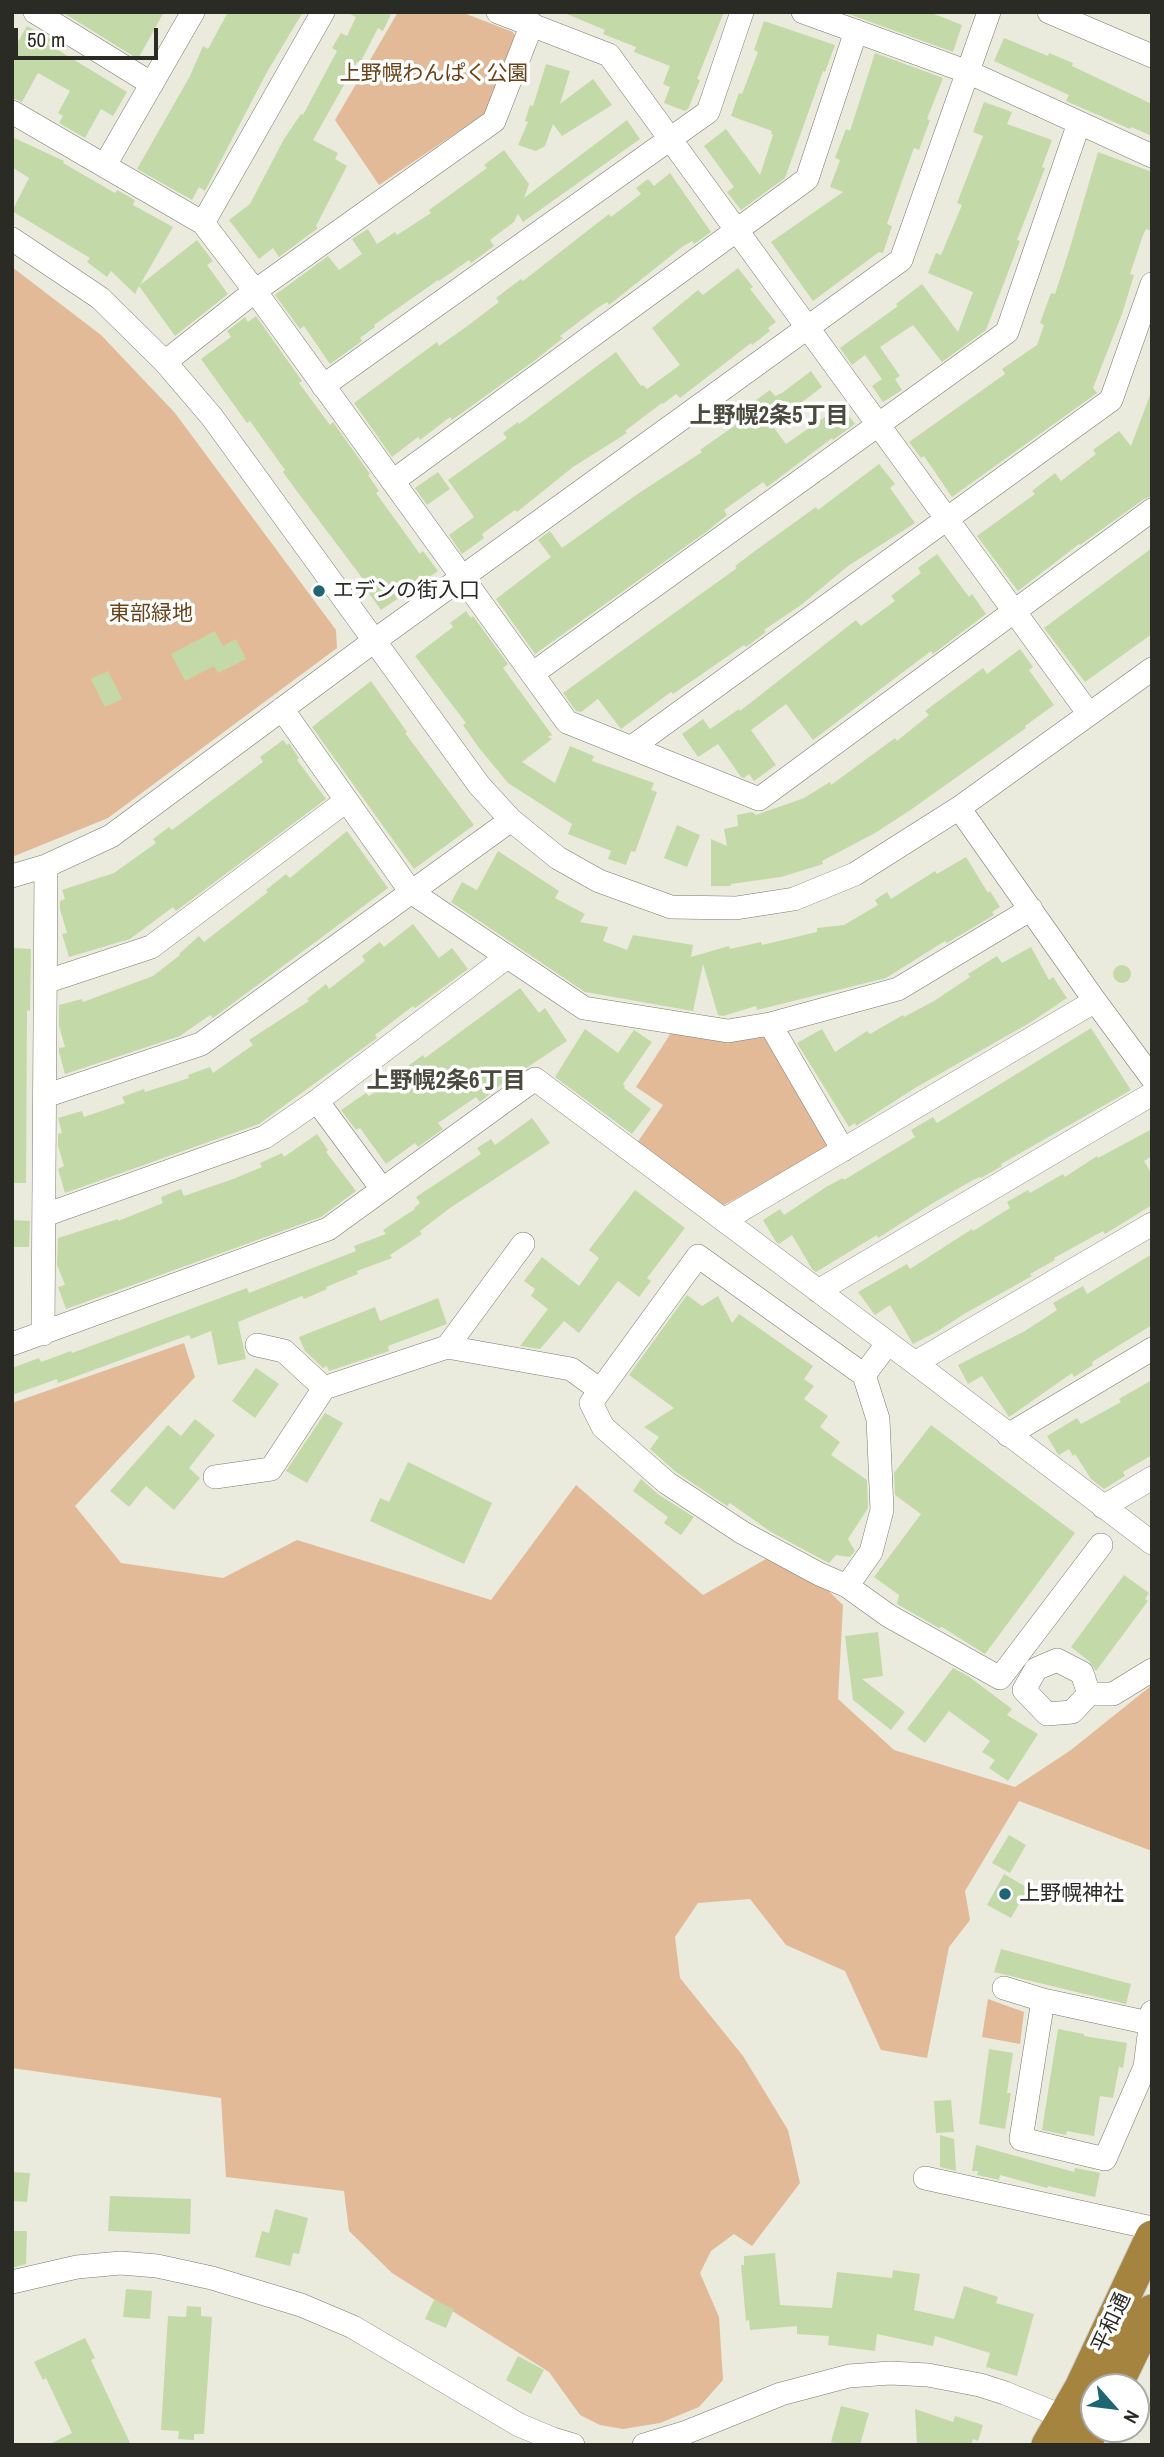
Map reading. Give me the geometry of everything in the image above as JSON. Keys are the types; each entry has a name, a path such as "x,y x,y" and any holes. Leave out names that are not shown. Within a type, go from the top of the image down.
{"highway":[{"name":"平和通","path":"1076,2432 1102,2344 1152,2236"},
{"name":"平和通","path":"1122,2373 1152,2311"}],"street":[{"path":"105,165 192,12"},
{"path":"203,223 323,12"},
{"path":"498,12 609,55 1089,714"},
{"path":"323,386 669,137 708,112 742,12"},
{"path":"803,12 968,72 1152,156"},
{"path":"12,876 46,866 111,836 374,641 901,260 989,12"},
{"path":"1049,12 1152,56"},
{"path":"38,13 152,84"},
{"path":"165,362 256,291 495,121 532,24"},
{"path":"393,481 807,179 856,32"},
{"path":"12,112 203,223 256,291 567,722 759,799 1152,510"},
{"path":"532,674 1007,332 1079,123"},
{"path":"12,239 100,298 165,362 212,417 479,785 510,820 558,858 599,881 671,907 736,908 794,899 855,874 960,808 1152,669"},
{"path":"632,747 1111,400 1152,284"},
{"path":"282,709 411,892 584,1008 728,1031 770,1024 898,989 1031,909"},
{"path":"45,982 151,947 346,801"},
{"path":"960,808 1152,1079"},
{"path":"45,1096 201,1044 510,820"},
{"path":"43,1334 46,866"},
{"path":"45,1215 265,1137 317,1101 507,957"},
{"path":"724,1220 1095,1001"},
{"path":"770,1024 843,1150"},
{"path":"12,1344 328,1230 535,1079 1152,1544"},
{"path":"818,1291 1152,1094"},
{"path":"317,1101 382,1189"},
{"path":"915,1363 1152,1223"},
{"path":"447,1347 523,1244"},
{"path":"847,1586 871,1552 882,1510 878,1419 864,1375 698,1256 591,1403 603,1427 667,1483 743,1533 818,1574 847,1586 889,1616 1024,1690 1047,1714 1072,1712 1089,1694 1113,1694 1152,1670"},
{"path":"864,1375 888,1343"},
{"path":"257,1345 284,1351 324,1388"},
{"path":"215,1477 271,1469 324,1388 447,1347 571,1369 600,1390"},
{"path":"1008,1435 1152,1349"},
{"path":"1103,1507 1152,1478"},
{"path":"1000,1678 1101,1545"},
{"path":"1024,1690 1036,1669 1057,1660 1082,1673 1089,1694"},
{"path":"1004,1987 1043,2000 1151,2018 1145,2067 1105,2159 1021,2139 1043,2000"},
{"path":"925,2178 1152,2228"},
{"path":"12,2282 78,2267 121,2263 157,2266 212,2278 301,2305 353,2327 519,2425 573,2445"},
{"path":"644,2445 687,2432 781,2394 828,2381 871,2374 907,2373 961,2381 1005,2393 1076,2432"}],"green space":[{"name":"上野幌わんぱく公園","path":"398,12 461,12 513,32 518,42 490,110 379,185 335,120"},
{"name":"東部緑地","path":"12,267 101,335 175,413 336,630 337,648 108,818 12,857"},
{"path":"763,1032 830,1147 722,1206 637,1143 663,1105 636,1087 671,1033"},
{"path":"184,1343 195,1377 75,1506 121,1563 223,1578 297,1540 491,1600 576,1485 703,1595 766,1559 817,1580 843,1605 838,1699 894,1750 1015,1787 1071,1750 1152,1685 1152,1851 1019,1801 965,1891 970,1920 949,1947 927,2058 881,2050 845,1971 786,1945 750,1899 698,1903 675,1937 680,1978 743,2056 788,2130 800,2183 752,2246 734,2234 711,2251 700,2273 719,2317 723,2380 699,2407 660,2423 623,2429 600,2425 580,2415 549,2372 392,2273 349,2231 344,2191 226,2177 221,2098 12,2068 12,1403"},
{"path":"988,1999 1024,2012 1020,2044 982,2037"}],"building":[{"path":"62,12 164,12 138,59"},
{"path":"228,12 303,12 267,72 205,191 199,187 192,200 137,169 190,76 203,46 208,49"},
{"path":"346,12 392,12 383,31 378,28 360,63 357,62 313,140 338,153 335,159 347,166 316,226 318,228 279,257 273,248 259,259 229,220 250,204 284,139 301,114 303,115 337,51 332,48 341,33 347,36 356,17"},
{"path":"562,12 724,12 697,79 700,80 685,111 664,103 670,87 663,84 670,66 634,52 636,47 603,34 605,30"},
{"path":"929,12 962,25 953,52 846,13"},
{"path":"764,21 835,45 785,178 741,210 727,192 734,187 704,146 726,129 760,175 772,131 731,116 758,52 754,50"},
{"path":"27,26 51,39 48,44 127,92 113,116 101,109 85,138 59,123 63,116 58,113 70,91 38,73 22,102 12,98 12,52"},
{"path":"1004,38 1073,63 1072,66 1152,104 1152,136 1066,101 1069,95 994,61"},
{"path":"875,53 943,78 927,119 930,120 919,150 914,148 887,224 892,226 883,253 879,252 813,301 771,242 843,192 830,187 840,160 835,158 846,129 850,131"},
{"path":"546,64 570,71 560,104 593,79 612,105 562,136 553,124 545,146 536,151 518,145"},
{"path":"984,102 1012,112 1007,124 1052,140 1042,167 1045,168 986,330 942,362 913,325 880,347 900,376 895,379 902,390 883,402 872,386 882,379 865,355 852,365 840,348 898,306 896,304 922,284 958,332 973,292 928,273 936,253 941,255 962,205 957,203 983,136 973,132"},
{"path":"627,120 640,139 523,222 518,214 514,222 490,240 494,246 471,263 469,260 438,280 374,325 375,327 360,338 362,341 330,364 304,326 300,329 275,295 328,256 339,270 362,254 352,239 368,229 377,244 395,232 397,235 431,213 429,210 487,168 484,165 504,150 529,184 524,198"},
{"path":"12,137 64,161 63,163 115,193 117,190 135,200 133,205 173,227 140,285 197,240 213,261 207,265 228,294 175,336 139,286 135,294 111,271 107,277 87,262 90,258 12,211 29,178 12,167"},
{"path":"1098,152 1152,172 1152,231 1146,229 1143,235 1130,274 1134,275 1122,314 1093,388 1097,393 952,497 924,456 921,458 909,442 1005,374 1002,369 1037,345 1044,325 1040,323 1051,293 1055,294"},
{"path":"670,173 711,232 694,244 692,241 682,247 609,305 607,302 560,336 563,338 534,361 452,420 450,417 392,457 354,403 437,342 439,346 466,327 499,302 496,298 521,279 523,281 609,214 611,217 641,194 636,188 648,179 654,186"},
{"path":"738,268 753,287 750,289 776,322 768,328 770,331 680,398 676,394 662,403 625,431 627,433 573,467 517,512 515,510 482,534 484,538 462,554 449,535 474,517 448,480 507,438 503,433 616,352 641,386 647,389 680,365 652,328 698,290 703,295"},
{"path":"256,316 302,381 299,383 330,425 333,422 370,474 368,475 379,491 376,493 420,554 423,551 438,571 381,610 366,589 369,587 283,472 285,470 250,421 247,423 201,359 231,337 227,331 245,317 248,322"},
{"path":"811,371 822,387 772,425 786,444 841,406 855,424 767,487 763,482 724,510 727,515 706,532 535,654 496,599 551,557 538,540 550,531 562,548 702,452 700,450 757,410 752,403 770,390 775,396 782,393"},
{"path":"1150,395 1152,496 1079,544 1018,591 977,536 1035,494 1032,491 1055,473 1061,481 1096,454 1093,450 1119,431 1131,446"},
{"path":"879,464 895,484 890,488 915,523 848,566 801,605 764,630 766,632 746,647 744,645 673,694 671,692 621,729 598,699 581,712 576,711 563,693 737,568 735,566 759,548 816,507 818,510"},
{"path":"438,472 450,489 427,505 415,488"},
{"path":"1152,548 1152,634 1085,682 1044,628"},
{"path":"937,554 969,597 972,594 986,614 933,654 931,651 813,740 786,704 751,730 776,765 754,781 749,774 741,777 718,744 698,757 682,734 703,719 710,729 739,709 740,711 856,620 861,626 895,601 891,596 921,573 918,568"},
{"path":"466,611 471,618 473,616 508,664 503,668 552,735 548,737 552,739 522,762 555,783 570,746 594,756 592,761 654,783 651,790 657,792 635,852 631,851 626,865 608,859 611,851 568,834 572,824 508,783 479,748 463,725 466,723 415,656 453,627 450,623"},
{"path":"215,631 223,646 236,639 246,659 218,673 214,666 185,681 171,654"},
{"path":"1020,649 1033,667 1029,670 1054,705 1025,726 1026,728 909,811 875,833 822,861 823,864 781,877 731,886 711,886 711,839 727,846 724,829 738,826 737,815 752,812 756,815 804,798 830,782 831,785 895,738 897,741 929,715 925,711 983,668 987,674"},
{"path":"108,671 122,699 105,707 91,679"},
{"path":"371,681 407,732 405,733 474,825 414,869 312,727"},
{"path":"283,740 287,745 289,743 299,758 297,760 326,799 176,911 173,907 130,939 69,957 62,934 67,933 60,909 60,901 65,899 62,890 114,873 156,843 153,839 169,827 172,830 263,762 260,757"},
{"path":"677,825 700,835 687,867 664,858"},
{"path":"347,831 388,888 213,1018 210,1015 180,1036 65,1074 59,1052 59,1048 65,1047 59,1026 59,1005 82,999 83,1002 153,976 199,936 204,942 268,892 266,890 286,874 290,878"},
{"path":"498,851 559,891 555,898 585,914 580,922 608,927 603,941 627,950 633,935 693,945 691,957 729,946 730,949 761,942 762,945 817,932 817,928 844,925 878,905 875,900 887,892 891,899 935,871 937,874 966,857 1000,907 992,912 994,915 947,943 945,941 886,978 757,1010 756,1006 723,1016 718,1015 703,964 693,1011 585,992 451,902 462,882 477,890"},
{"path":"413,924 439,958 452,948 468,969 415,1008 413,1006 375,1035 377,1038 259,1124 65,1193 58,1169 64,1166 58,1146 58,1134 62,1133 58,1118 82,1111 84,1117 125,1103 122,1097 189,1078 188,1075 210,1067 213,1073 253,1045 249,1040 309,1001 307,999 326,984 329,989 365,961 362,956 380,942 384,947"},
{"path":"1031,947 1049,980 1053,977 1067,998 856,1126 855,1123 849,1127 797,1043 822,1029 835,1052 867,1031 870,1034 934,1001 970,977 968,974 997,956 1002,963"},
{"path":"12,948 31,949 30,1010 27,1011 26,1183 12,1183"},
{"path":"1122,965 1128,968 1131,974 1128,980 1122,983 1116,980 1113,974 1116,968"},
{"path":"520,988 539,1013 545,1008 567,1041 499,1086 480,1102 476,1097 438,1123 443,1129 418,1147 415,1143 386,1164 360,1128 356,1130 341,1110 399,1076 397,1074 423,1055 425,1058"},
{"path":"1091,1028 1131,1090 816,1272 792,1235 779,1244 776,1242 763,1220 780,1209 784,1215 826,1187 843,1178 844,1180 915,1137 911,1130 933,1117 937,1123"},
{"path":"585,1029 618,1053 634,1030 652,1042 623,1084 624,1088 651,1109 632,1134 555,1077"},
{"path":"532,1118 550,1143 450,1208 420,1231 422,1234 390,1255 392,1258 357,1271 358,1274 304,1299 302,1296 238,1322 246,1359 218,1365 211,1331 191,1339 189,1335 58,1383 57,1379 12,1395 12,1368 39,1358 41,1362 71,1351 72,1353 247,1288 249,1293 356,1251 354,1246 386,1234 383,1230 415,1209 420,1203 416,1197 481,1154 477,1148 491,1139 495,1145"},
{"path":"1152,1129 1152,1156 1144,1161 1152,1174 1152,1205 1105,1234 1103,1231 1054,1258 1055,1260 1030,1274 1032,1276 938,1331 913,1344 890,1305 875,1315 858,1292 907,1264 910,1269 1010,1208 1007,1202 1028,1190 1030,1193 1063,1174 1065,1177 1097,1156 1098,1158"},
{"path":"317,1134 328,1150 326,1152 356,1191 321,1217 66,1309 58,1287 65,1285 57,1265 58,1238 118,1221 163,1203 161,1197 181,1189 184,1196 233,1179 262,1167 260,1163 282,1153 284,1157"},
{"path":"635,1190 685,1228 647,1278 651,1281 639,1297 618,1281 579,1333 564,1321 540,1349 520,1346 548,1309 531,1296 535,1289 524,1281 542,1257 579,1286 599,1258 589,1250"},
{"path":"12,1220 30,1221 29,1247 12,1247"},
{"path":"1152,1254 1152,1325 1092,1362 1093,1365 1074,1377 1072,1373 1009,1417 982,1376 968,1384 958,1365 1025,1331 1057,1310 1053,1303 1083,1286 1087,1294"},
{"path":"687,1295 702,1306 718,1296 732,1323 739,1314 813,1366 804,1379 814,1386 804,1399 828,1416 820,1427 840,1442 831,1455 867,1480 868,1508 848,1539 855,1551 850,1557 836,1555 829,1563 771,1532 730,1503 727,1506 676,1472 650,1449 659,1437 644,1427 674,1408 629,1375"},
{"path":"438,1298 447,1324 388,1346 389,1351 329,1371 327,1366 323,1368 305,1351 299,1337 375,1307 380,1321"},
{"path":"256,1368 279,1384 255,1418 232,1401"},
{"path":"1152,1380 1152,1455 1123,1472 1125,1476 1104,1489 1091,1479 1069,1449 1059,1455 1057,1453 1047,1436 1077,1418 1081,1424 1121,1402 1119,1399"},
{"path":"325,1413 343,1423 307,1483 286,1471"},
{"path":"195,1419 215,1435 189,1468 200,1478 174,1510 146,1486 129,1507 110,1491 168,1425 181,1436"},
{"path":"931,1425 1075,1533 985,1654 942,1627 939,1628 897,1604 899,1595 874,1577 921,1514 895,1495 894,1473"},
{"path":"408,1462 492,1503 464,1564 370,1521 380,1498 389,1502"},
{"path":"641,1479 659,1495 694,1517 681,1535 664,1523 668,1517 633,1491"},
{"path":"1124,1575 1149,1593 1145,1599 1148,1601 1096,1671 1089,1661 1071,1647"},
{"path":"878,1632 883,1676 862,1679 905,1712 891,1730 853,1700 845,1636"},
{"path":"953,1668 1012,1709 1007,1715 1038,1734 1008,1781 989,1768 995,1760 982,1752 990,1741 949,1711 925,1743 907,1729"},
{"path":"1009,1835 1026,1845 1010,1873 992,1863"},
{"path":"1004,1874 1028,1888 1011,1918 987,1905"},
{"path":"1001,1949 1131,1984 1126,2004 994,1972"},
{"path":"1058,2029 1127,2043 1123,2068 1119,2067 1113,2098 1100,2096 1094,2136 1067,2131 1066,2135 1042,2130"},
{"path":"989,2049 1013,2053 1007,2093 1011,2093 1005,2129 979,2124"},
{"path":"951,2100 954,2132 936,2133 934,2101"},
{"path":"940,2135 954,2139 956,2171 940,2167"},
{"path":"976,2145 1074,2172 1075,2168 1100,2173 1095,2197 1000,2175 999,2180 977,2175 978,2171 972,2171"},
{"path":"12,2172 30,2173 27,2202 12,2201"},
{"path":"110,2196 191,2199 190,2234 108,2231"},
{"path":"275,2209 308,2218 299,2254 293,2253 290,2266 255,2257 262,2231 269,2233"},
{"path":"12,2231 27,2231 26,2264 12,2268"},
{"path":"775,2253 780,2305 832,2308 837,2272 892,2278 893,2270 920,2274 914,2310 954,2319 964,2286 998,2297 996,2303 1034,2314 1017,2376 986,2367 990,2353 935,2336 933,2346 877,2334 875,2351 828,2345 829,2336 797,2334 797,2326 750,2330 749,2320 746,2321 741,2265 744,2265 744,2256"},
{"path":"126,2289 152,2291 150,2319 123,2317"},
{"path":"434,2300 454,2309 446,2328 425,2319"},
{"path":"187,2306 201,2307 201,2316 212,2317 204,2434 194,2434 194,2440 178,2439 179,2431 161,2430 168,2316 186,2317"},
{"path":"85,2338 95,2358 91,2360 131,2445 48,2445 72,2433 46,2378 43,2380 34,2362"},
{"path":"518,2356 544,2370 531,2394 506,2380"},
{"path":"841,2406 869,2413 860,2445 831,2442"},
{"path":"915,2409 953,2422 955,2416 983,2425 978,2441 973,2439 971,2445 917,2445"}],"place":[{"name":"エデンの街入口","path":"319,591"},
{"name":"上野幌神社","path":"1005,1894"}],"district":[{"name":"上野幌2条5丁目","path":"769,417"},
{"name":"上野幌2条6丁目","path":"446,1082"}]}
